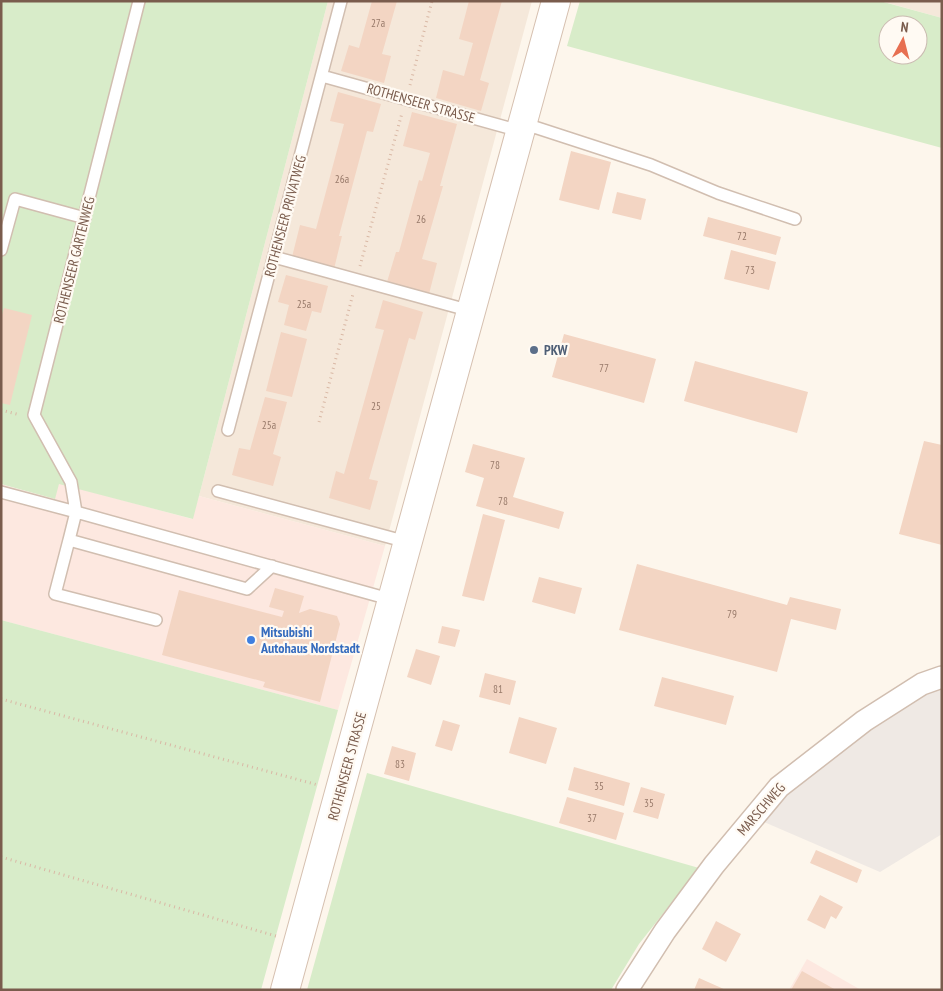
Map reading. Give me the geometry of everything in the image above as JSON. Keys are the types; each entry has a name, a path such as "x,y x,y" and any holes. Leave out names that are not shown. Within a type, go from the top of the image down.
{"street":[{"name":"ROTHENSEER STRASSE","path":"285,990 556,1"},
{"name":"MARSCHWEG","path":"626,990 674,918 714,865 779,787 864,721 922,684 942,677"}],"lane":[{"name":"ROTHENSEER GARTENWEG","path":"76,512 70,482 34,415 139,1"},
{"name":"ROTHENSEER PRIVATWEG","path":"228,430 341,1"},
{"name":"ROTHENSEER STRASSE","path":"322,76 521,127"},
{"path":"521,127 652,165 718,193 795,219"},
{"path":"1,250 15,199 85,218"},
{"path":"274,257 471,311"},
{"path":"218,491 409,542"},
{"path":"1,492 393,600"},
{"path":"76,512 55,594 156,620"},
{"path":"69,540 247,588 272,566"}],"path":[{"path":"319,422 432,1"},
{"path":"1,699 340,791"},
{"path":"1,857 298,942"}],"shaded area":[{"path":"328,1 532,1 385,546 199,496"},
{"path":"881,1 942,1 942,18"},
{"path":"59,483 192,519 199,496 385,546 338,710 1,620 1,484 54,499"},
{"path":"942,686 942,834 880,872 764,822 802,777 931,689"},
{"path":"807,959 861,990 789,990"}],"green space":[{"path":"1,1 328,1 193,519 59,484 55,499 1,484"},
{"path":"580,1 880,1 942,18 942,148 567,46"},
{"path":"1,620 338,710 261,990 1,990"},
{"path":"367,773 699,868 639,944 611,990 307,990"}],"building":[{"path":"372,1 397,1 382,54 391,56 384,83 341,71 349,45 359,48"},
{"path":"469,1 502,1 480,80 489,83 481,111 436,98 443,70 464,76 473,43 459,39"},
{"path":"338,92 381,104 373,132 367,131 339,236 342,236 334,269 292,257 300,225 316,229 344,124 330,121"},
{"path":"412,112 457,124 440,186 443,186 422,259 437,263 429,294 387,282 396,252 399,252 419,180 422,181 430,153 403,146"},
{"path":"571,151 611,162 599,210 559,200"},
{"path":"617,192 646,199 641,220 612,213"},
{"path":"708,217 781,237 776,255 703,236"},
{"path":"731,250 776,262 769,290 724,279"},
{"path":"286,275 328,286 321,313 312,311 306,331 284,325 289,305 278,302"},
{"path":"383,300 423,312 415,340 409,338 369,479 378,481 370,510 329,498 336,471 344,474 384,330 375,328"},
{"path":"4,308 32,315 10,405 1,403 1,318"},
{"path":"281,332 307,339 292,397 266,391"},
{"path":"564,334 656,359 644,403 552,377"},
{"path":"695,361 808,392 797,433 684,401"},
{"path":"265,397 287,402 273,454 281,457 273,486 232,475 239,448 250,450"},
{"path":"924,441 942,445 942,545 899,534"},
{"path":"473,444 525,458 513,497 564,512 559,529 476,506 484,478 465,472"},
{"path":"483,514 505,520 484,601 462,596"},
{"path":"637,564 787,605 790,597 841,609 836,630 791,619 777,672 619,630"},
{"path":"539,577 582,588 575,614 532,602"},
{"name":"Mitsubishi Autohaus Nordstadt","path":"275,588 304,596 299,613 310,609 337,616 340,624 320,702 263,687 265,682 162,655 179,590 282,617 284,611 269,607"},
{"path":"442,626 460,630 455,647 438,643"},
{"path":"416,649 440,656 431,685 407,677"},
{"path":"485,673 516,681 510,705 479,697"},
{"path":"662,677 734,696 726,725 654,706"},
{"path":"519,717 557,728 546,764 509,753"},
{"path":"443,720 460,725 452,751 435,746"},
{"path":"392,746 416,753 409,781 384,774"},
{"path":"574,767 630,783 624,806 568,790"},
{"path":"641,787 665,794 658,819 633,812"},
{"path":"567,797 624,813 616,840 559,823"},
{"path":"816,850 862,870 857,883 810,863"},
{"path":"820,895 843,907 836,919 831,916 825,929 807,920"},
{"path":"716,921 741,934 726,962 702,949"},
{"path":"802,971 836,990 791,990"},
{"path":"699,978 726,990 694,990"}],"place":[{"name":"PKW","path":"534,350"},
{"name":"Mitsubishi Autohaus Nordstadt","path":"251,640"}]}
